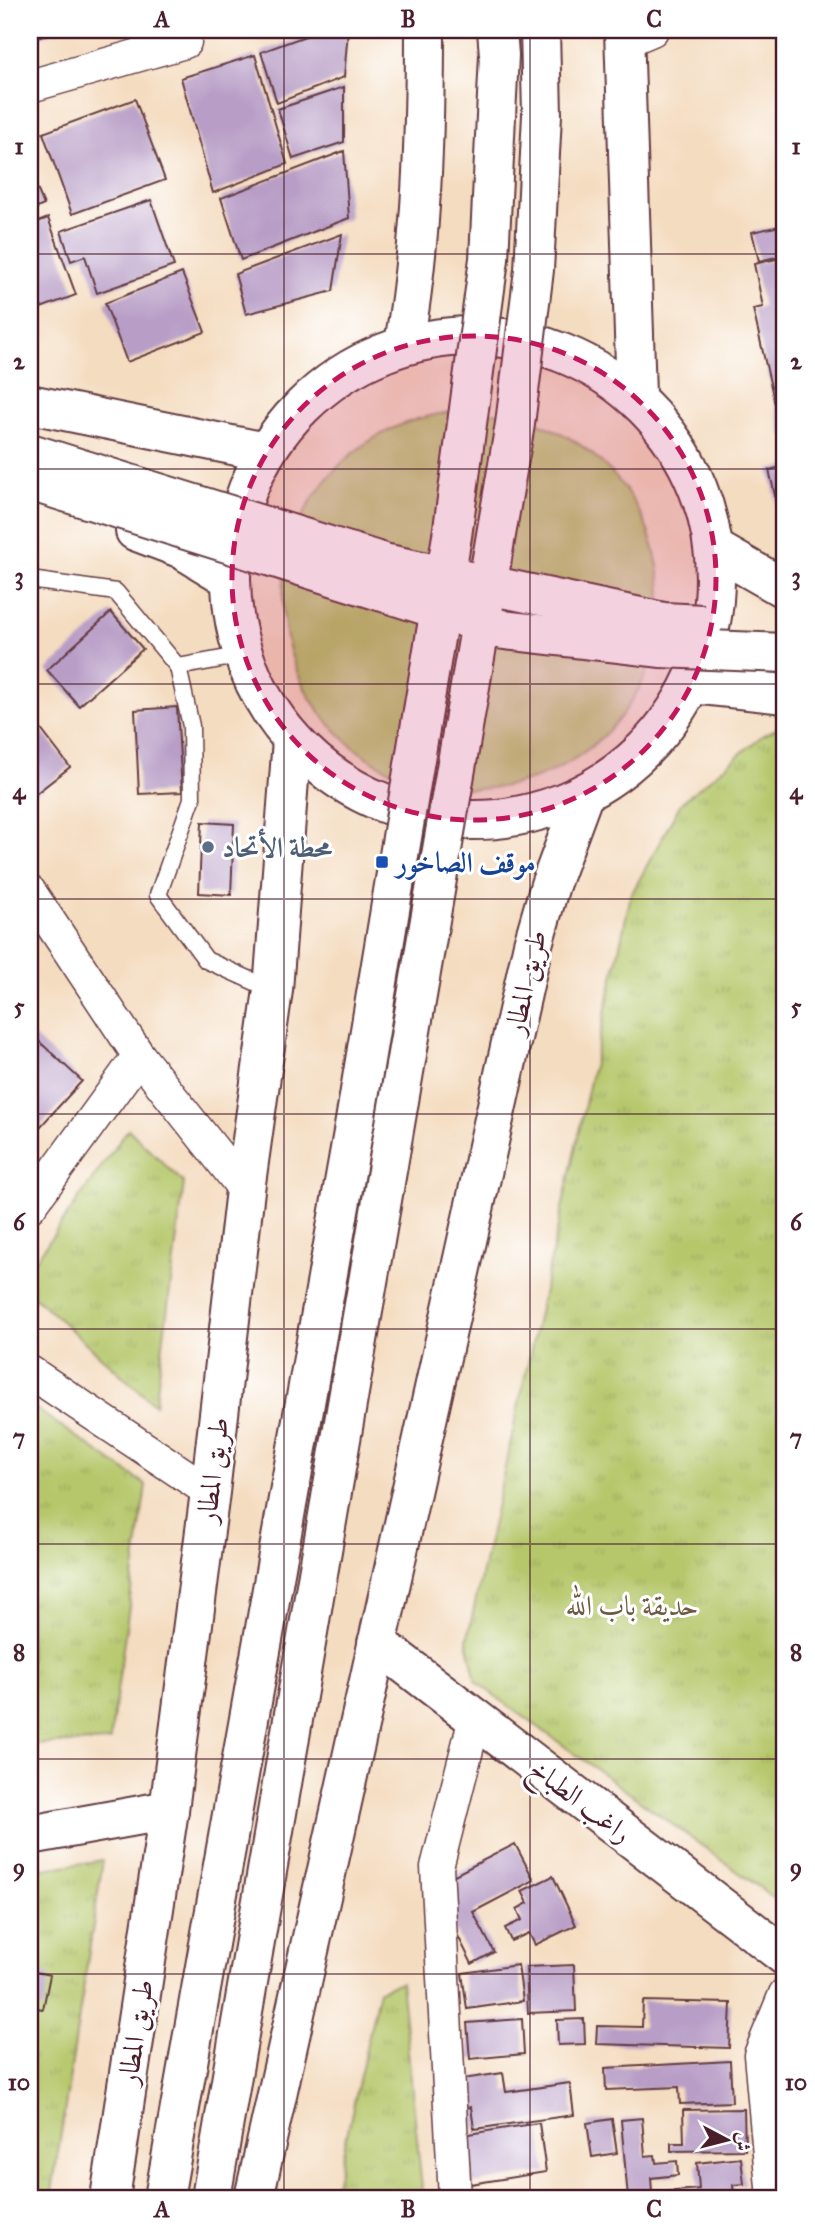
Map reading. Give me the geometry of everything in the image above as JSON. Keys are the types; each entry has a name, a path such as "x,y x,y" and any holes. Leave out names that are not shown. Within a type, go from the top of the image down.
{"main road":[{"path":"404,344 414,282 423,160 425,30"},
{"path":"164,2198 355,1121 452,536 489,259 499,55 497,30"},
{"path":"211,2198 515,424 534,270 542,115 540,30"},
{"path":"634,34 636,395"},
{"path":"485,333 565,351 636,395 674,439 702,491 716,549 714,618 693,684 647,749 583,796 536,813 487,821 438,819 384,804 334,778 292,740 263,700 243,655 234,617 231,579 234,534 246,492 266,452 302,404 349,368 404,344 485,333"},
{"path":"30,404 266,452"},
{"path":"30,453 384,563 664,622 785,627"},
{"path":"30,481 504,630 660,648 785,653"},
{"path":"30,499 117,524 180,548 231,579"},
{"path":"716,549 785,589"},
{"path":"693,684 785,694"},
{"name":"طريق المطار","path":"110,2198 169,1810 245,1189 273,990 292,740"},
{"name":"طريق المطار","path":"254,2198 533,944 550,885 583,796"},
{"name":"راغب الطباخ","path":"377,1643 785,1956"},
{"path":"30,1835 169,1810"}],"street":[{"path":"30,86 185,42 181,30"},
{"path":"30,892 139,1056 245,1189"},
{"path":"30,1206 139,1056"},
{"path":"30,1371 210,1492"},
{"path":"455,2198 437,1867 475,1718"},
{"path":"773,2198 760,2055 785,1994"}],"lane":[{"path":"30,580 116,592 178,667 191,726 192,799 159,895 206,960 273,990"},
{"path":"178,667 243,655"}],"highlighted area":[{"path":"485,333 565,351 636,395 674,439 702,491 715,549 714,618 693,684 647,749 583,796 536,813 487,821 438,819 384,805 334,778 292,740 263,700 243,655 231,579 234,534 246,492 266,452 302,404 349,368 404,344"}],"green space":[{"path":"472,411 527,419 561,434 592,454 618,480 638,511 653,545 661,600 653,655 638,689 618,720 592,746 561,766 527,781 472,789 417,781 383,766 352,746 326,720 306,689 291,655 283,600 291,545 306,511 326,480 352,454 383,434 417,419"},
{"name":"حديقة باب الله","path":"785,725 785,1906 476,1682 467,1640 631,895 681,803 763,735"},
{"path":"128,1129 184,1183 155,1405 30,1293 30,1268"},
{"path":"30,1405 146,1485 110,1741 30,1745"},
{"path":"103,1860 51,2198 30,2198 30,1871"},
{"path":"401,1982 423,2198 333,2198 379,1990"}],"building":[{"path":"30,30 62,30 30,40"},
{"path":"322,30 348,30 344,77 277,103 261,52"},
{"path":"255,55 287,164 213,193 181,78"},
{"path":"344,87 344,142 293,159 278,109"},
{"path":"135,99 165,180 72,214 43,133"},
{"path":"344,151 349,218 241,260 221,198"},
{"path":"30,172 44,205 30,211"},
{"path":"151,200 174,266 97,293 85,256 71,261 61,231"},
{"path":"48,218 76,295 30,312 30,225"},
{"path":"785,225 785,255 759,261 752,232"},
{"path":"342,234 333,291 246,314 235,274"},
{"path":"785,257 785,434 782,435 753,309 763,307 754,264"},
{"path":"182,273 205,332 127,362 105,303"},
{"path":"785,466 785,515 780,516 769,470"},
{"path":"111,612 143,649 79,706 47,670"},
{"path":"177,707 182,792 139,794 135,710"},
{"path":"30,715 70,767 34,795 30,790"},
{"path":"202,822 234,824 231,895 199,893"},
{"path":"30,1033 82,1081 30,1138"},
{"path":"515,1844 534,1880 473,1912 494,1952 472,1964 433,1886"},
{"path":"553,1876 576,1925 535,1945 529,1933 511,1941 505,1928 522,1920 517,1909 528,1903 522,1891"},
{"path":"518,1965 523,2001 467,2009 462,1973"},
{"path":"574,1965 576,2011 528,2013 526,1967"},
{"path":"30,1971 50,1975 43,2009 30,2007"},
{"path":"643,2001 731,2003 729,2048 596,2044 597,2026 642,2027"},
{"path":"522,2019 524,2054 470,2059 467,2023"},
{"path":"584,2019 585,2044 558,2045 557,2020"},
{"path":"730,2061 732,2102 680,2104 679,2087 606,2090 605,2068"},
{"path":"503,2073 506,2092 570,2083 574,2115 474,2129 471,2107 460,2109 456,2080"},
{"path":"744,2109 745,2150 671,2151 671,2143 684,2143 683,2110"},
{"path":"642,2118 645,2156 655,2155 656,2163 677,2161 678,2175 651,2178 652,2193 699,2189 697,2163 741,2158 744,2184 733,2185 734,2198 628,2198 621,2120"},
{"path":"612,2119 617,2153 592,2157 587,2123"},
{"path":"539,2123 546,2172 464,2185 456,2136"}],"place":[{"name":"محطة الأتحاد","path":"208,847"},
{"name":"موقف الصاخور","path":"382,862"}]}
